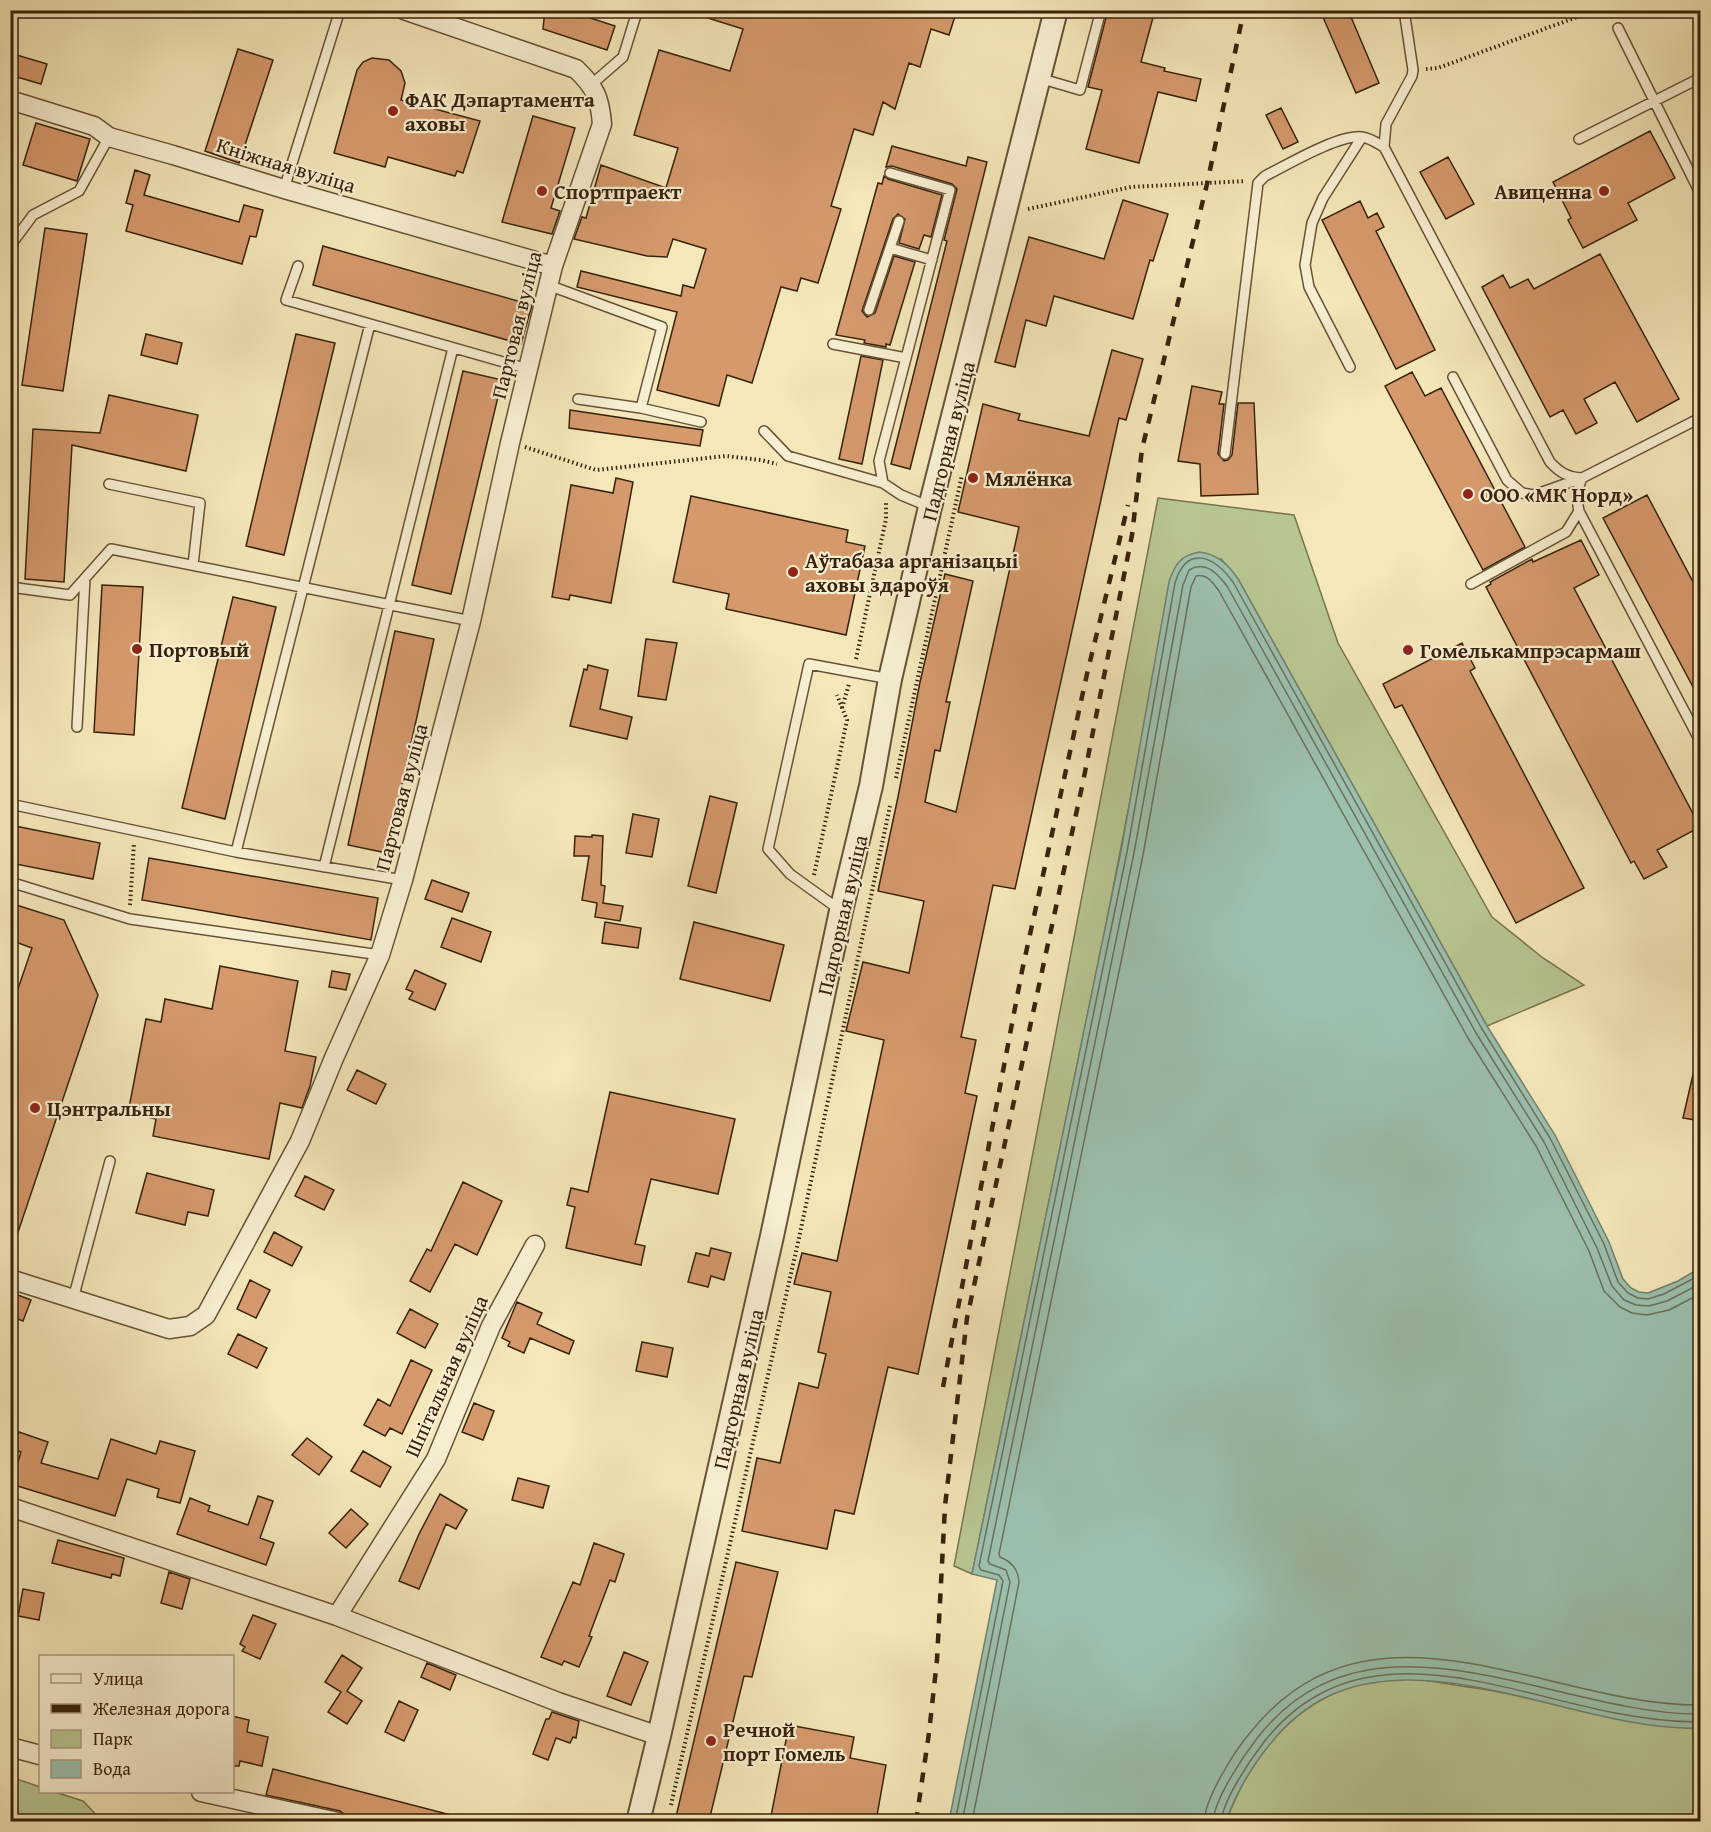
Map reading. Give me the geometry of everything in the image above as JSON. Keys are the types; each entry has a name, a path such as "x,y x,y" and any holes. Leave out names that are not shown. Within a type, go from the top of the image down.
{"street":[{"name":"Партовая вуліца","path":"10,1279 169,1329 190,1326 206,1315 300,1141 380,955 403,880 471,621 510,443 553,266 602,124 600,105 592,84 576,69 404,10"},
{"name":"Падгорная вуліца","path":"638,1821 772,1236 930,507 1056,10"},
{"name":"Кніжная вуліца","path":"10,100 94,126 109,137 553,266"},
{"name":"Шпітальная вуліца","path":"337,1616 436,1459 491,1326 535,1245"},
{"path":"10,1506 337,1616 558,1702 659,1736"},
{"path":"10,1747 39,1755"},
{"path":"210,1793 338,1821"}],"lane":[{"path":"284,189 340,10"},
{"path":"592,84 623,57 636,15 634,10"},
{"path":"1039,78 1080,90 1101,10"},
{"path":"1384,147 1386,124 1413,70 1404,10"},
{"path":"1618,28 1701,193"},
{"path":"1579,139 1701,78"},
{"path":"10,262 13,242 33,215 79,191 109,137"},
{"path":"1350,367 1309,287 1305,265 1312,223 1319,207 1362,137"},
{"path":"1225,454 1256,188 1259,181 1340,140 1362,137 1373,140 1384,147 1550,462 1563,474 1582,478"},
{"path":"883,483 879,461 950,190 890,173"},
{"path":"869,310 899,221"},
{"path":"890,248 932,260"},
{"path":"298,266 286,300 528,369"},
{"path":"548,285 662,327 641,408"},
{"path":"236,852 370,324"},
{"path":"833,344 906,358"},
{"path":"324,867 453,348"},
{"path":"1453,377 1507,480 1522,493 1534,495 1582,478 1701,418"},
{"path":"578,399 641,408 700,422"},
{"path":"764,431 788,456 883,483 901,495 930,507"},
{"path":"1582,478 1577,490 1579,512 1701,741"},
{"path":"109,484 200,504 193,565"},
{"path":"1471,585 1566,532 1579,512"},
{"path":"10,587 70,595 111,549 471,621"},
{"path":"77,727 85,578"},
{"path":"841,911 790,874 768,849 809,664 891,679"},
{"path":"10,804 236,852 403,880"},
{"path":"10,882 130,919 380,955"},
{"path":"73,1299 110,1161"}],"path":[{"path":"1413,70 1438,68 1596,10"},
{"path":"1028,209 1131,187 1259,181"},
{"path":"1025,220 1030,198"},
{"path":"510,443 596,470 726,456 761,460 783,466"},
{"path":"894,789 964,464"},
{"path":"842,708 853,672 886,519 886,493"},
{"path":"813,879 847,720 837,695"},
{"path":"671,1805 799,1238 891,801"},
{"path":"130,919 135,831"}],"green space":[{"path":"1158,498 1294,515 1338,643 1492,917 1543,958 1584,985 1487,1026 1238,579 1221,559 1136,770 972,1574 954,1566"},
{"path":"1417,1679 1494,1691 1686,1728 1700,1728 1700,1821 1226,1822 1247,1777 1260,1756 1293,1720 1313,1705 1334,1693 1365,1683"},
{"path":"11,1777 39,1787 39,1793 58,1793 83,1801 102,1821 11,1821"}],"water":[{"path":"1199,552 1222,561 1238,579 1487,1026 1555,1135 1609,1242 1623,1279 1631,1288 1648,1293 1678,1281 1700,1268 1700,1728 1647,1725 1474,1687 1417,1680 1364,1684 1314,1704 1271,1743 1245,1780 1226,1821 949,1821 997,1580 972,1574 1121,851 1169,582 1179,562"}],"building":[{"path":"545,10 566,10 615,26 607,50 543,29"},
{"path":"696,10 957,10 949,35 931,29 920,67 909,63 895,109 883,102 873,135 854,129 831,206 841,209 818,283 801,278 797,291 781,287 752,383 727,375 719,406 657,390 677,312 577,287 581,271 681,296 683,285 694,288 706,249 673,239 667,257 647,256 574,239 582,217 586,218 601,165 666,188 678,148 634,135 659,50 730,71 743,29 695,14"},
{"path":"1108,10 1155,10 1141,62 1165,68 1164,71 1201,79 1196,101 1158,92 1139,163 1086,149 1102,90 1088,87"},
{"path":"1333,10 1348,10 1379,83 1356,93 1322,15"},
{"path":"238,49 273,60 239,163 205,151"},
{"path":"10,53 47,64 41,84 10,75"},
{"name":"ФАК Дэпартамента аховы","path":"372,58 389,60 401,71 405,83 401,100 480,121 463,173 457,171 455,176 388,157 385,167 334,153 357,70 363,62"},
{"path":"1281,108 1298,142 1283,149 1266,115"},
{"path":"533,116 575,128 551,208 560,211 552,234 502,222"},
{"path":"36,123 90,139 77,181 23,165"},
{"name":"Авиценна","path":"1650,131 1675,178 1628,203 1637,220 1583,248 1568,220 1571,218 1553,182"},
{"path":"892,146 966,166 968,157 987,162 910,469 891,464 947,241 944,240 957,189 952,184 892,166 886,167"},
{"path":"1448,157 1474,204 1446,219 1420,172"},
{"path":"135,170 150,175 144,195 239,222 244,205 263,210 256,237 250,236 242,264 126,231 133,205 126,203"},
{"path":"884,176 942,195 931,237 924,235 919,249 899,243 905,219 898,214 893,219 862,311 867,317 875,313 894,256 915,262 890,345 886,344 886,347 864,343 865,340 836,335 878,183 882,184"},
{"path":"1123,200 1168,214 1153,261 1150,260 1133,319 1054,296 1046,326 1026,320 1015,367 995,362 1029,237 1104,259"},
{"path":"1360,201 1368,218 1377,213 1384,227 1376,231 1435,350 1396,369 1322,220"},
{"path":"45,228 87,234 63,391 22,385"},
{"path":"323,246 532,305 521,344 313,285"},
{"path":"1600,254 1679,399 1637,422 1615,382 1584,399 1597,423 1576,434 1563,410 1550,417 1482,287 1503,275 1510,288 1528,279 1534,289"},
{"path":"146,334 182,343 177,364 141,355"},
{"path":"296,334 335,343 284,555 246,546"},
{"path":"1112,350 1143,359 1126,420 1119,418 1015,889 993,885 961,1037 976,1040 965,1093 977,1096 918,1374 888,1367 854,1514 835,1510 827,1549 742,1531 757,1458 780,1463 799,1383 818,1388 826,1354 818,1352 831,1292 794,1284 802,1253 837,1261 884,1040 846,1031 863,962 909,973 924,901 878,891 920,682 945,574 973,581 946,702 950,702 940,751 935,750 925,802 956,812 1019,527 958,512 983,404 1020,414 1018,420 1089,436"},
{"path":"861,356 883,360 862,464 839,459"},
{"path":"463,371 502,380 451,594 412,585"},
{"path":"1412,372 1425,396 1441,388 1525,547 1483,570 1385,386"},
{"path":"1192,386 1222,392 1219,404 1224,404 1218,454 1224,461 1232,455 1238,403 1254,403 1258,494 1201,496 1200,464 1178,461"},
{"path":"109,395 198,415 186,471 72,445 64,582 25,579 33,429 100,433"},
{"path":"570,410 703,430 700,446 569,428"},
{"path":"616,478 633,482 611,603 570,595 569,600 552,597 571,485 613,493"},
{"path":"1647,495 1701,597 1701,702 1603,518"},
{"path":"691,496 848,530 846,542 865,546 846,635 726,609 729,594 673,582"},
{"path":"1581,540 1599,575 1574,588 1700,827 1657,850 1667,867 1644,879 1634,861 1631,863 1486,587 1491,584 1490,582 1532,559 1533,562"},
{"path":"102,585 143,587 134,735 94,732"},
{"path":"233,597 276,607 225,819 182,808"},
{"path":"395,631 434,639 387,853 348,845"},
{"path":"646,639 677,643 666,700 638,696"},
{"path":"1462,643 1475,668 1470,671 1584,888 1516,923 1402,705 1395,708 1383,684"},
{"path":"588,665 608,670 600,709 632,717 627,739 570,726 584,669 587,670"},
{"path":"710,796 737,803 716,893 688,886"},
{"path":"633,814 659,819 652,857 626,853"},
{"path":"10,825 100,843 93,879 10,863"},
{"path":"592,835 603,836 601,885 605,886 603,903 623,906 620,921 595,917 597,903 582,900 589,856 574,856 575,836 592,837"},
{"path":"149,858 378,898 371,940 142,900"},
{"path":"432,880 469,893 462,912 425,899"},
{"name":"Цэнтральны","path":"10,903 64,920 98,995 13,1247 10,1247 10,1012 32,948 10,940"},
{"path":"452,918 491,932 481,962 441,947"},
{"path":"605,922 641,928 638,948 602,943"},
{"path":"694,922 784,945 770,1001 680,979"},
{"path":"220,966 298,981 285,1051 316,1057 310,1086 302,1108 280,1103 269,1159 153,1136 156,1119 128,1113 146,1019 161,1022 165,999 212,1009"},
{"path":"415,970 446,984 435,1010 409,999 413,992 406,989"},
{"path":"332,971 350,974 346,990 329,987"},
{"path":"357,1070 386,1084 376,1104 347,1090"},
{"path":"1694,1070 1701,1071 1701,1121 1683,1118"},
{"path":"610,1092 735,1119 718,1194 651,1179 635,1244 645,1246 641,1265 566,1248 575,1207 567,1205 571,1188 588,1192"},
{"path":"147,1173 214,1190 208,1216 188,1212 185,1225 136,1213"},
{"path":"305,1176 334,1190 324,1210 295,1196"},
{"path":"463,1182 502,1201 477,1255 455,1244 430,1292 410,1281 427,1249 431,1251"},
{"path":"274,1232 302,1247 292,1266 264,1252"},
{"path":"711,1248 731,1253 724,1280 711,1276 708,1287 688,1282 696,1253 709,1256"},
{"path":"250,1280 270,1290 256,1318 237,1309"},
{"path":"10,1292 31,1300 23,1321 10,1316"},
{"path":"517,1302 542,1313 537,1324 574,1341 569,1354 530,1338 524,1353 508,1346 510,1342 502,1338"},
{"path":"410,1309 438,1324 425,1348 397,1333"},
{"path":"238,1334 267,1348 257,1368 228,1354"},
{"path":"642,1342 673,1348 667,1377 636,1371"},
{"path":"411,1360 432,1370 402,1434 390,1428 385,1436 364,1425 378,1399 390,1406"},
{"path":"474,1403 494,1411 483,1440 462,1432"},
{"path":"19,1432 48,1442 41,1463 98,1479 111,1439 156,1454 160,1441 195,1451 180,1503 157,1497 159,1489 127,1479 115,1516 11,1484 21,1452 13,1449"},
{"path":"307,1438 332,1457 319,1475 292,1455"},
{"path":"363,1451 391,1467 380,1487 351,1471"},
{"path":"518,1478 549,1486 543,1508 512,1500"},
{"path":"440,1494 467,1510 456,1529 446,1524 419,1589 399,1581 419,1534"},
{"path":"258,1496 273,1501 260,1538 274,1543 266,1565 177,1534 190,1498 210,1506 208,1511 248,1525"},
{"path":"351,1509 368,1524 346,1548 329,1533"},
{"path":"58,1540 124,1558 120,1576 112,1574 111,1578 52,1563"},
{"path":"594,1543 624,1554 615,1582 610,1580 589,1636 592,1637 579,1667 564,1661 562,1665 541,1657 573,1582 580,1585"},
{"name":"Речной порт Гомель","path":"736,1562 778,1572 752,1677 744,1676 709,1821 675,1821"},
{"path":"169,1572 190,1579 182,1609 161,1603"},
{"path":"23,1589 44,1593 39,1620 18,1616"},
{"path":"253,1615 276,1624 260,1659 242,1651 245,1647 240,1644"},
{"path":"624,1652 648,1662 631,1705 607,1696"},
{"path":"342,1655 362,1668 347,1691 362,1701 347,1724 328,1712 341,1692 325,1682"},
{"path":"427,1663 456,1675 450,1690 421,1677"},
{"path":"399,1701 418,1710 404,1741 385,1732"},
{"path":"552,1712 579,1721 576,1738 573,1737 570,1743 556,1738 548,1760 533,1754 546,1719 549,1719"},
{"path":"234,1716 249,1720 247,1732 268,1737 262,1766 240,1761 239,1766 234,1766"},
{"path":"789,1725 854,1737 850,1758 886,1765 876,1821 770,1821"},
{"path":"273,1769 455,1816 454,1821 365,1821 348,1817 340,1811 266,1795"}],"railway":[{"path":"916,1822 937,1660 945,1506 967,1318 1083,782 1132,535 1142,449 1207,184 1244,10"},
{"path":"943,1387 1022,971 1087,674 1128,505"}],"place":[{"name":"ФАК Дэпартамента аховы","path":"393,111"},
{"name":"Спортпраект","path":"542,191"},
{"name":"Авиценна","path":"1604,191"},
{"name":"Мялёнка","path":"973,478"},
{"name":"ООО «МК Норд»","path":"1468,494"},
{"name":"Аўтабаза арганізацыі аховы здароўя","path":"793,572"},
{"name":"Портовый","path":"137,649"},
{"name":"Гомелькампрэсармаш","path":"1408,650"},
{"name":"Цэнтральны","path":"35,1108"},
{"name":"Речной порт Гомель","path":"711,1741"}]}
